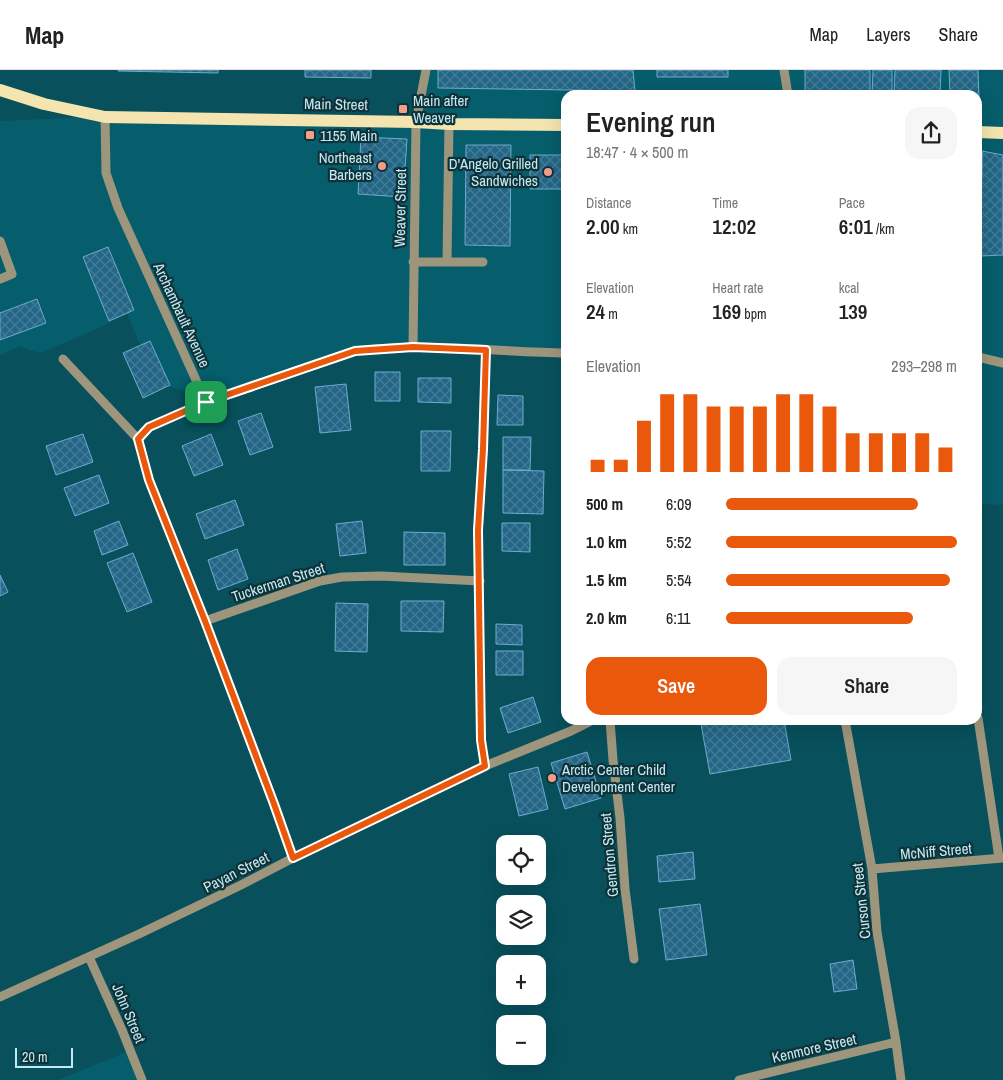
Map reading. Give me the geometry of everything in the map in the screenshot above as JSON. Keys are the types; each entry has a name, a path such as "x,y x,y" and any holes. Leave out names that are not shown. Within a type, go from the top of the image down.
{"main road":[{"name":"Main Street","path":"0,90 44,104 105,117 561,125"},
{"path":"982,132 1003,133"}],"street":[{"name":"Weaver Street","path":"413,347 416,122 426,70"},
{"path":"784,70 787,90"},
{"name":"Archambault Avenue","path":"105,117 106,173 115,199 206,402"},
{"path":"446,262 449,124"},
{"path":"0,241 12,274 0,280"},
{"path":"413,262 483,262"},
{"path":"138,439 149,427 206,402 355,351 413,347 561,353"},
{"path":"485,766 481,740 478,530 486,350"},
{"path":"982,358 1003,363"},
{"path":"63,359 138,439 149,480 271,794 293,858"},
{"name":"Tuckerman Street","path":"205,621 320,581 342,577 381,576 480,581"},
{"name":"Payan Street","path":"0,997 241,885 485,766 583,725"},
{"name":"Gendron Street","path":"610,725 625,889 634,959"},
{"name":"Curson Street","path":"846,725 872,869 877,932 901,1080"},
{"path":"979,725 1001,858"},
{"name":"McNiff Street","path":"872,869 1001,858"},
{"name":"John Street","path":"89,957 142,1080"},
{"name":"Kenmore Street","path":"739,1080 896,1042"}],"shaded area":[{"path":"426,70 1003,70 1003,505 982,504 982,90 561,90 561,352 359,349 208,399 194,393 157,384 127,314 41,353 21,346 0,355 0,121 68,118 79,115 422,121"},
{"path":"126,1052 140,1080 58,1080"}],"building":[{"path":"218,70 218,73 118,71"},
{"path":"305,70 371,70 371,78 305,77"},
{"path":"438,70 633,70 635,90 569,90 438,88"},
{"path":"657,70 728,70 728,77 657,77"},
{"path":"805,70 870,70 870,90 805,90"},
{"path":"873,70 892,70 892,90 872,90"},
{"path":"895,70 941,70 940,90 894,90"},
{"path":"949,70 978,70 979,90 950,90"},
{"name":"Northeast Barbers","path":"361,137 407,139 403,197 358,194"},
{"path":"466,145 511,145 510,246 465,245"},
{"path":"982,151 1003,155 1003,255 982,256"},
{"name":"D'Angelo Grilled Sandwiches","path":"530,155 561,155 561,189 530,189"},
{"path":"108,247 134,310 109,321 83,257"},
{"path":"37,299 46,323 0,340 0,313"},
{"path":"150,341 170,385 143,398 123,353"},
{"path":"375,372 400,372 400,401 375,401"},
{"path":"418,378 451,378 451,403 418,402"},
{"path":"346,384 351,430 320,433 315,387"},
{"path":"498,395 523,396 523,425 497,425"},
{"path":"261,413 273,447 250,455 238,421"},
{"path":"421,431 451,431 450,471 421,471"},
{"path":"83,434 93,462 56,475 46,446"},
{"path":"211,434 223,465 194,476 182,446"},
{"path":"503,437 531,437 530,470 503,470"},
{"path":"503,470 544,471 543,514 503,513"},
{"path":"99,475 109,503 75,516 64,488"},
{"path":"235,500 244,525 205,539 196,514"},
{"path":"119,521 128,545 102,555 94,531"},
{"path":"362,521 366,553 340,556 336,524"},
{"path":"502,523 530,523 530,552 502,551"},
{"path":"404,532 445,533 445,565 404,565"},
{"path":"237,549 248,579 218,590 208,560"},
{"path":"133,553 152,602 127,612 107,563"},
{"path":"0,575 8,592 0,596"},
{"path":"401,601 444,601 443,632 401,631"},
{"path":"336,603 368,604 367,652 335,651"},
{"path":"496,624 522,625 522,645 496,644"},
{"path":"496,651 523,651 523,675 496,675"},
{"path":"533,697 541,722 508,733 500,708"},
{"path":"701,725 785,725 791,760 710,774"},
{"path":"587,752 601,798 565,809 551,763"},
{"path":"538,767 548,809 519,816 509,774"},
{"path":"693,852 695,879 659,882 657,856"},
{"path":"700,904 707,955 666,960 659,909"},
{"path":"853,960 857,989 834,992 830,964"}],"place":[{"name":"Main after Weaver","path":"403,109"},
{"name":"1155 Main","path":"310,135"},
{"name":"Northeast Barbers","path":"382,166"},
{"name":"D'Angelo Grilled Sandwiches","path":"548,172"},
{"name":"Arctic Center Child Development Center","path":"552,778"}],"route":[{"path":"413,347 486,350 478,530 481,740 485,766 293,858 205,621 149,480 138,439 149,427 206,402 355,351 374,348 413,347"}]}
